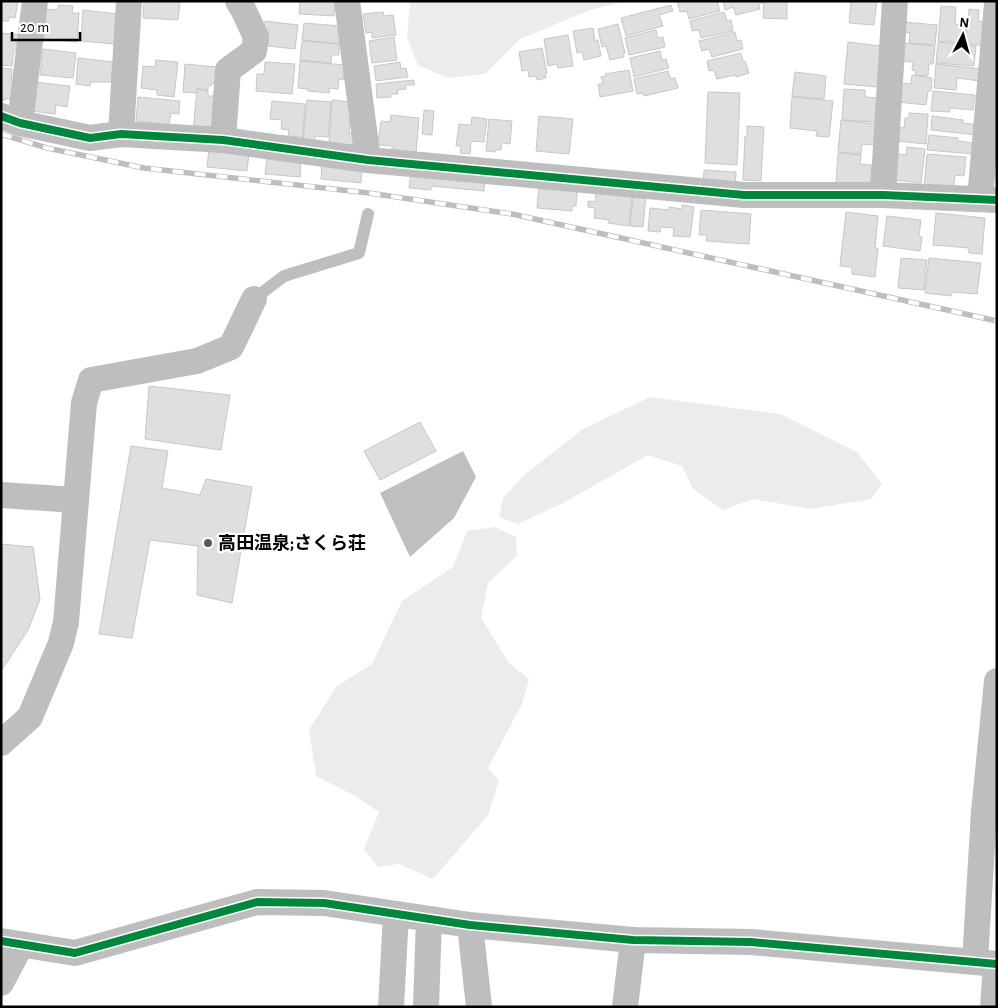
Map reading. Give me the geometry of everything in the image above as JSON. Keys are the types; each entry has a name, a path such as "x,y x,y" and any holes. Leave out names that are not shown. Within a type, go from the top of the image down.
{"street":[{"path":"35,1 11,119 90,138 121,134 223,140 368,160 744,195 883,195 988,200 997,4"},
{"path":"121,134 129,1"},
{"path":"223,140 228,70 254,51 256,37 238,1"},
{"path":"347,1 368,160"},
{"path":"883,195 895,1"},
{"path":"1,743 30,717 61,643 66,622 84,403 91,380 198,360 231,347 254,299"},
{"path":"1,495 76,500"},
{"path":"993,1007 989,963 984,812 997,681"},
{"path":"1,983 11,943 76,953 257,902 324,903 470,926 632,940 751,942 989,963"},
{"path":"391,1007 396,914"},
{"path":"426,1007 429,919"},
{"path":"470,926 479,1007"},
{"path":"625,1007 632,940"}],"lane":[{"path":"254,299 284,276 360,254 368,214"}],"shaded area":[{"path":"410,1 628,1 590,10 520,39 485,74 448,78 418,65 407,38"},
{"path":"650,397 780,414 857,452 882,484 871,499 811,509 753,499 723,510 693,489 682,466 648,455 563,503 518,524 499,517 503,498 523,476 583,429"},
{"path":"463,451 476,477 454,518 410,557 380,493"},
{"path":"495,527 516,537 517,556 488,583 481,618 509,663 529,679 522,704 488,768 499,781 488,815 433,879 399,864 378,867 364,849 379,812 355,796 316,776 309,730 336,687 372,664 402,601 453,567 467,531"}],"building":[{"path":"1,1 18,2 15,18 9,17 8,21 2,21 1,25"},
{"path":"144,1 180,1 178,20 143,18"},
{"path":"300,1 335,1 334,16 299,14"},
{"path":"677,1 717,1 720,11 689,19 687,11 680,12"},
{"path":"723,1 762,1 763,3 759,4 760,9 736,15 733,7 725,10"},
{"path":"764,1 787,1 787,19 763,18"},
{"path":"851,1 877,1 874,25 849,23"},
{"path":"58,5 73,6 72,13 79,13 77,42 44,39 46,9 58,10"},
{"path":"671,5 673,11 659,15 663,26 626,36 621,18"},
{"path":"941,6 956,7 955,24 966,25 965,43 938,41"},
{"path":"969,9 979,10 978,21 987,22 984,46 965,43"},
{"path":"83,10 118,14 115,44 81,41"},
{"path":"383,12 384,16 393,15 396,35 372,38 372,32 366,33 363,14"},
{"path":"724,12 727,21 731,20 733,31 701,38 699,30 692,31 690,21"},
{"path":"265,21 298,25 295,49 268,46 269,30 264,30"},
{"path":"904,22 937,25 935,45 909,43 910,33 903,32"},
{"path":"304,23 341,26 339,44 302,40"},
{"path":"618,24 625,53 623,54 624,57 610,60 606,46 602,47 598,29"},
{"path":"593,28 595,41 598,40 601,56 584,60 582,52 577,53 573,31"},
{"path":"656,30 658,38 663,37 665,47 629,55 625,38"},
{"path":"735,32 737,41 741,40 743,49 712,57 709,49 702,51 699,41"},
{"path":"1,33 22,35 20,51 14,50 12,66 1,65"},
{"path":"568,35 573,66 558,68 557,64 548,66 544,39"},
{"path":"394,37 397,60 372,63 369,41"},
{"path":"302,41 339,44 339,55 332,55 331,63 300,60"},
{"path":"848,42 881,46 877,87 844,84"},
{"path":"938,42 976,46 974,66 936,63"},
{"path":"904,43 935,46 933,64 929,64 928,76 915,75 916,71 912,70 913,62 902,61"},
{"path":"542,48 547,73 545,74 546,78 537,80 536,76 529,77 528,70 522,71 519,52"},
{"path":"43,49 76,53 73,78 40,75"},
{"path":"660,51 662,60 666,59 669,68 634,77 630,58"},
{"path":"741,53 749,73 736,77 735,75 717,79 714,70 709,71 707,61"},
{"path":"78,58 113,62 111,82 91,82 90,86 76,84"},
{"path":"156,60 178,62 174,97 157,95 157,90 141,88 143,66 155,67"},
{"path":"300,61 345,65 343,80 339,79 338,89 329,88 329,93 298,88"},
{"path":"265,62 295,64 292,94 256,91 257,74 264,74"},
{"path":"400,62 401,69 406,68 408,77 376,81 374,66"},
{"path":"185,64 217,67 215,84 212,83 211,86 208,86 208,90 197,88 196,93 183,92"},
{"path":"936,64 982,69 980,81 957,78 956,90 934,88"},
{"path":"1,68 12,69 11,80 15,81 13,99 1,101"},
{"path":"629,70 633,91 600,97 598,84 603,84 601,77 606,76 605,74"},
{"path":"668,71 670,78 675,78 678,88 644,96 643,93 637,94 634,79"},
{"path":"795,72 826,76 824,99 792,96"},
{"path":"912,75 932,78 931,91 928,91 926,105 898,102 900,83 911,84"},
{"path":"414,80 414,85 406,85 406,89 397,90 398,94 391,94 391,97 377,98 376,84"},
{"path":"34,82 70,86 67,107 56,105 55,114 31,111"},
{"path":"197,89 208,91 208,96 215,96 212,129 193,132"},
{"path":"844,89 865,90 865,97 878,98 876,122 842,120"},
{"path":"933,91 975,95 973,110 950,108 950,112 931,111"},
{"path":"708,92 740,93 737,165 705,163"},
{"path":"138,97 180,101 179,114 171,113 169,125 136,121"},
{"path":"792,97 833,101 829,137 816,136 817,131 790,128"},
{"path":"307,100 331,102 328,137 315,136 315,143 303,142"},
{"path":"332,100 352,102 349,133 356,133 355,145 329,143"},
{"path":"272,101 305,104 303,137 288,136 289,130 281,129 282,120 270,119"},
{"path":"424,110 434,111 432,135 422,134"},
{"path":"909,113 928,114 926,144 896,141 897,127 904,128 905,118 909,118"},
{"path":"391,115 419,118 416,154 392,151 392,146 378,145 381,121 390,122"},
{"path":"539,116 573,119 569,154 536,151"},
{"path":"932,116 963,120 963,123 979,125 977,135 931,130"},
{"path":"472,117 487,119 484,142 471,141 470,154 460,153 461,146 456,146 459,124 471,125"},
{"path":"489,119 512,121 510,144 502,143 501,150 495,150 495,152 486,151"},
{"path":"841,120 876,124 874,145 862,144 861,154 838,152"},
{"path":"747,126 764,127 761,181 743,180"},
{"path":"929,135 958,138 958,141 974,143 973,154 927,150"},
{"path":"907,147 925,149 921,183 895,180 898,154 906,155"},
{"path":"209,149 249,153 247,171 207,167"},
{"path":"838,153 861,155 860,164 872,165 870,186 836,183"},
{"path":"927,154 966,157 964,176 955,175 953,191 924,188"},
{"path":"267,158 301,162 300,177 265,174"},
{"path":"322,161 362,165 361,183 321,179"},
{"path":"704,170 736,172 735,187 703,186"},
{"path":"411,172 485,179 484,191 431,186 431,190 409,188"},
{"path":"539,185 577,192 576,206 572,206 572,211 537,208"},
{"path":"596,191 632,194 629,226 608,223 609,220 594,218 595,208 588,207 588,201 595,202"},
{"path":"633,195 646,196 643,227 630,226"},
{"path":"682,205 694,207 690,237 673,236 674,228 661,227 660,232 648,231 650,208 669,210 669,207 682,209"},
{"path":"701,210 751,214 749,244 706,241 707,235 699,235"},
{"path":"846,212 878,216 875,248 878,248 875,277 852,274 852,267 840,266"},
{"path":"936,213 985,218 982,254 969,253 969,248 933,245"},
{"path":"887,216 921,220 919,236 922,237 920,251 883,246"},
{"path":"901,258 927,260 924,290 898,288"},
{"path":"929,258 981,263 977,294 952,292 951,296 925,293"},
{"path":"149,386 230,395 221,450 145,439"},
{"path":"420,422 436,451 380,480 364,451"},
{"name":"高田温泉;さくら荘","path":"131,446 168,451 162,488 200,495 206,479 252,487 232,603 197,595 198,546 150,540 132,638 99,634"},
{"path":"1,544 33,547 40,599 28,630 1,671"}],"railway":[{"path":"1,134 47,148 144,168 369,193 512,214 997,321"}],"cycle path":[{"path":"1,116 20,123 90,138 121,134 223,140 368,160 744,195 883,195 997,200"},
{"path":"1,941 75,953 257,902 324,903 470,925 633,940 751,942 997,964"}],"place":[{"name":"高田温泉;さくら荘","path":"208,543"}]}
